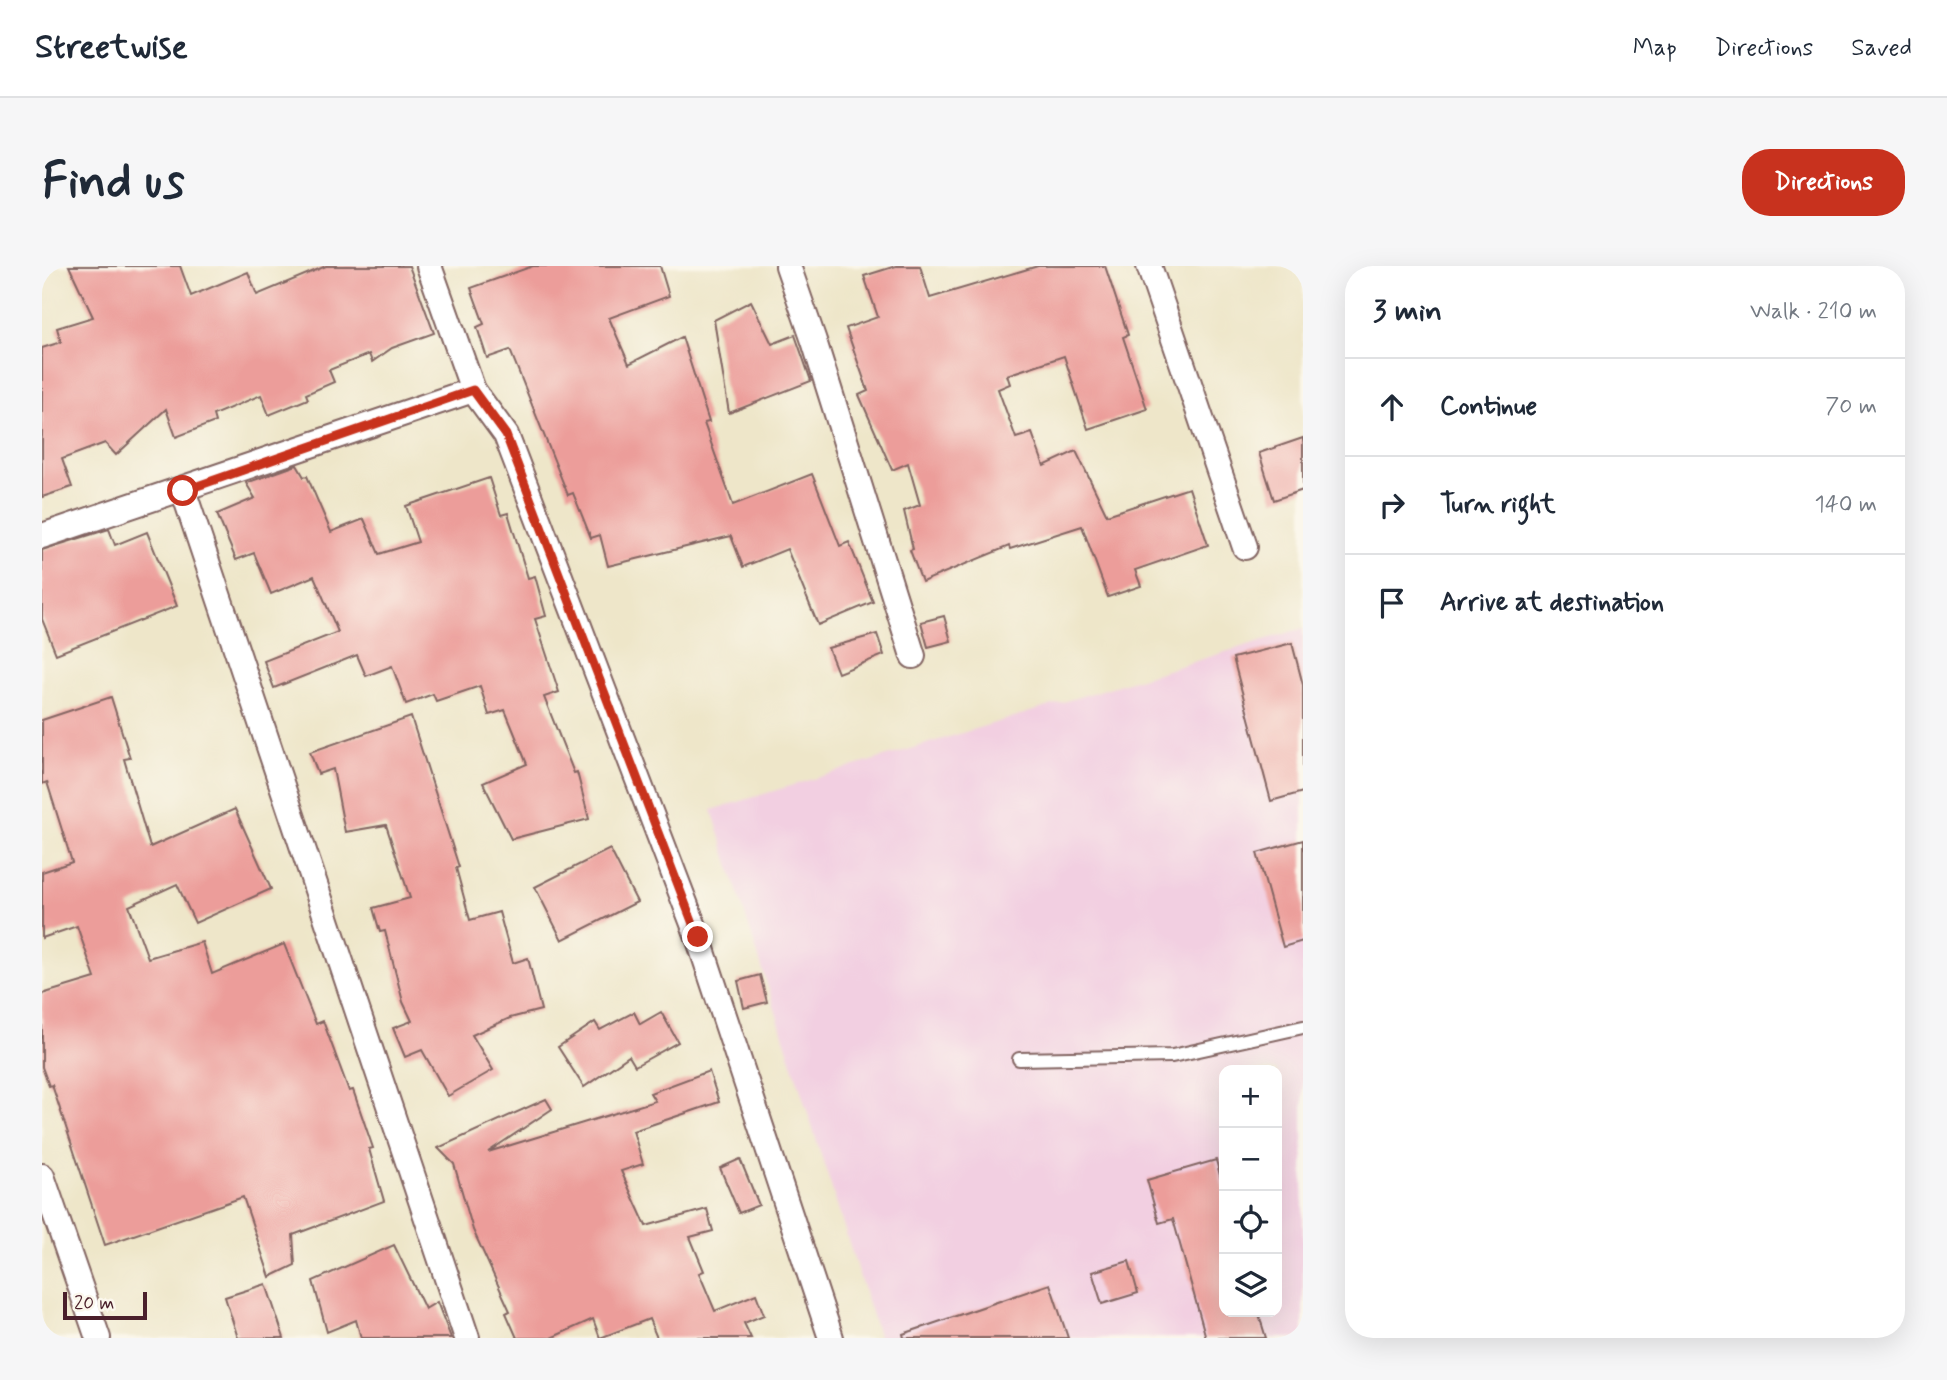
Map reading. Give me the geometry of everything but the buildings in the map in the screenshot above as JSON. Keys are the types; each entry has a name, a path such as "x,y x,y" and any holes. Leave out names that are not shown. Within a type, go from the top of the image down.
{"street":[{"path":"429,266 473,390 506,435 698,937 831,1338"},
{"path":"788,266 913,656"},
{"path":"1149,266 1245,547"},
{"path":"42,536 183,491 473,390"},
{"path":"183,491 467,1338"},
{"path":"42,1175 98,1338"}],"lane":[{"path":"1019,1059 1172,1056 1303,1027"}],"shaded area":[{"path":"1303,628 1303,1338 879,1338 712,810"}],"route":[{"path":"183,491 473,390 506,435 698,937"}]}
